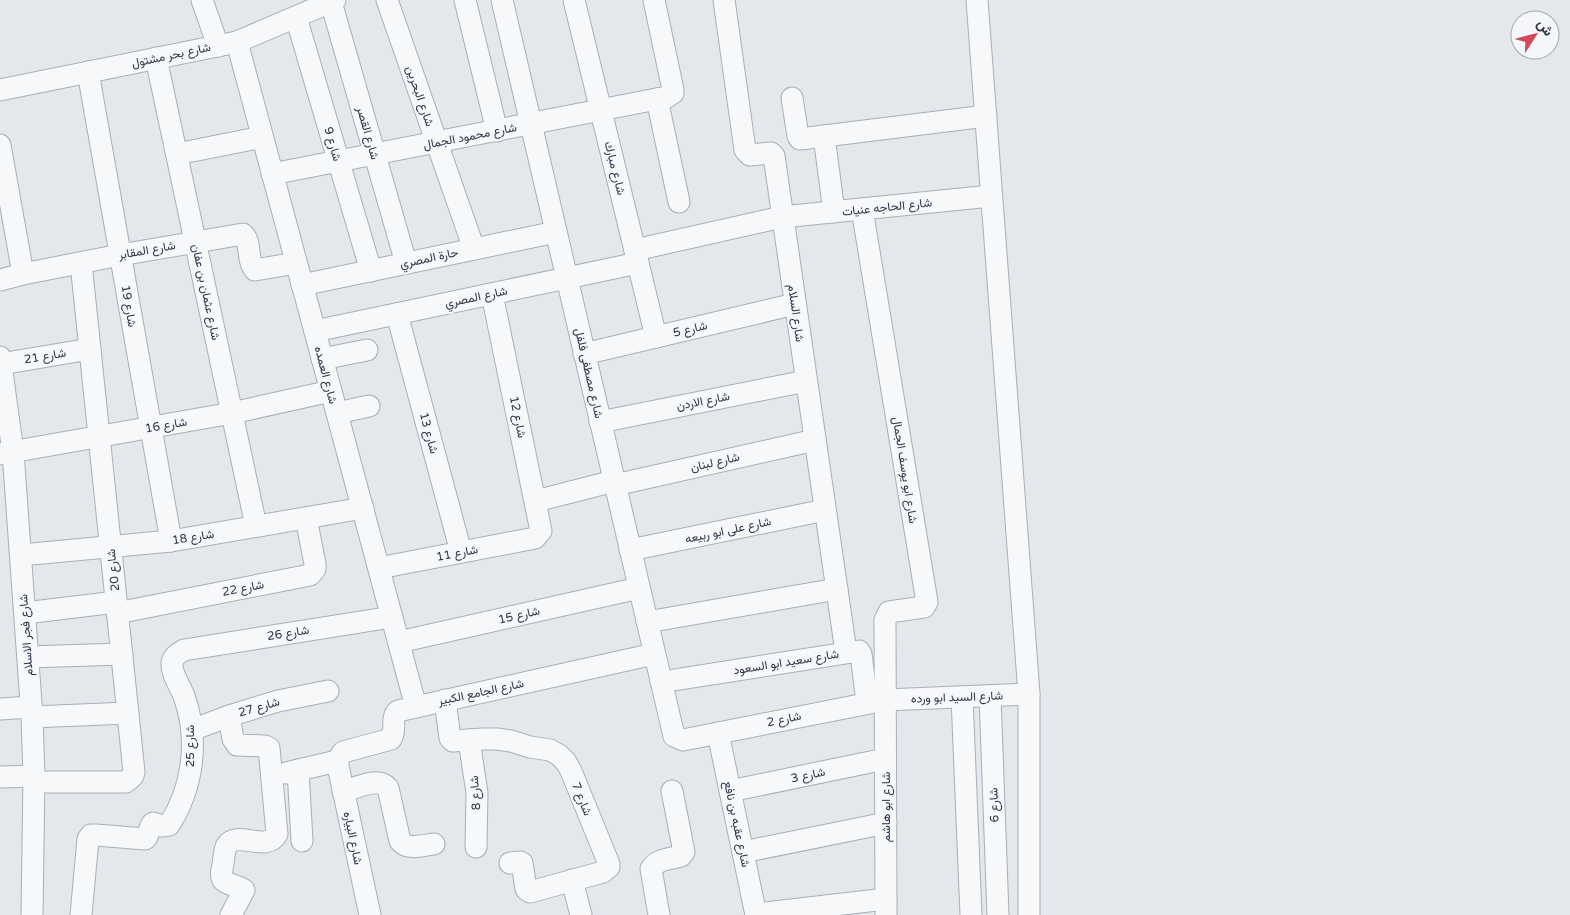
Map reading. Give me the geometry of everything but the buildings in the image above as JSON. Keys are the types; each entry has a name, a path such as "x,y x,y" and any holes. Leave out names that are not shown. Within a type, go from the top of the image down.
{"street":[{"name":"شارع العمده","path":"202,0 227,44 262,137 416,707"},
{"name":"شارع البحرين","path":"387,0 474,249"},
{"path":"465,0 498,130"},
{"name":"شارع مصطفى فلفل","path":"502,0 672,732 674,736 683,740"},
{"name":"شارع مبارك","path":"574,0 656,337"},
{"path":"654,0 673,90 673,93 662,98 679,202"},
{"name":"شارع السلام","path":"724,0 744,150 750,155 770,153 774,156 846,652"},
{"path":"977,0 1028,694 1028,915"},
{"name":"شارع بحر مشتول","path":"0,90 227,44 333,1"},
{"name":"شارع القصر","path":"333,1 406,263"},
{"name":"شارع 9","path":"296,17 371,271"},
{"name":"شارع عثمان بن عفان","path":"156,58 256,526"},
{"name":"شارع 19","path":"88,72 171,541"},
{"name":"شارع محمود الجمال","path":"272,174 662,98"},
{"path":"792,98 798,138 803,139 986,116"},
{"path":"824,136 834,212"},
{"path":"177,154 262,137"},
{"path":"0,145 23,274"},
{"name":"شارع الحاجه عنيات","path":"782,217 991,196"},
{"name":"شارع ابو يوسف الجمال","path":"862,209 927,602 924,607 894,610 886,616 876,701"},
{"name":"شارع المصري","path":"315,331 566,278 636,256 782,217"},
{"name":"حارة المصري","path":"302,285 556,232"},
{"name":"شارع المقابر","path":"0,280 120,255 243,234 246,237 252,265 255,270 296,263"},
{"name":"شارع 20","path":"34,779 126,782 130,780 134,772 80,263"},
{"name":"شارع 12","path":"492,294 536,502 541,531 535,538"},
{"name":"شارع 5","path":"584,354 795,304"},
{"name":"شارع 13","path":"397,314 460,552"},
{"name":"شارع 21","path":"0,360 90,349"},
{"path":"322,359 367,350"},
{"name":"شارع فجر الاسلام","path":"0,360 7,453 21,555 32,712 34,779 32,915"},
{"name":"شارع الاردن","path":"600,422 806,381"},
{"name":"شارع 16","path":"7,453 232,413 331,391"},
{"path":"337,413 369,406"},
{"name":"شارع لبنان","path":"536,502 614,483 815,440"},
{"name":"شارع 18","path":"21,555 171,541 363,508"},
{"name":"شارع على ابو ربيعه","path":"630,550 825,510"},
{"name":"شارع 22","path":"117,607 310,575 315,568 315,564 306,518"},
{"name":"شارع 11","path":"379,568 535,538"},
{"name":"شارع 15","path":"398,642 639,588"},
{"path":"647,622 837,589"},
{"path":"25,613 117,607"},
{"name":"شارع 26","path":"184,650 392,617"},
{"name":"شارع 25","path":"81,915 88,839 91,835 143,840 148,836 150,826 153,824 169,825 185,794 192,762 192,730 189,710 172,663 176,654 184,650"},
{"name":"شارع سعيد ابو السعود","path":"661,682 857,651 861,652 876,701"},
{"path":"28,657 122,654"},
{"name":"شارع الجامع الكبير","path":"337,761 339,756 348,750 389,741 394,735 395,713 445,700 654,654"},
{"name":"شارع 27","path":"192,730 278,701 328,690"},
{"name":"شارع السيد ابو ورده","path":"876,701 1028,694"},
{"name":"شارع 6","path":"990,696 998,915"},
{"path":"962,697 971,915"},
{"name":"شارع 7","path":"445,700 450,738 456,742 483,739 510,741 550,750 566,762 609,867 604,872 528,892 522,864 520,862 510,863"},
{"name":"شارع 2","path":"683,740 876,701"},
{"name":"شارع ابو هاشم","path":"876,701 886,760 886,907"},
{"path":"0,709 32,712 128,712"},
{"path":"229,716 233,739 237,745 265,746 269,748 277,834 268,842 236,840 230,842 226,847 221,875 228,883 244,890 231,915"},
{"name":"شارع عقبه بن نافع","path":"718,733 756,915"},
{"name":"شارع 8","path":"469,740 477,793 476,846"},
{"name":"شارع 3","path":"730,791 886,760"},
{"path":"272,776 337,761"},
{"name":"شارع البياره","path":"337,761 370,915"},
{"path":"298,770 302,840"},
{"path":"0,777 34,779"},
{"path":"343,792 377,782 385,784 388,788 400,841 412,847 434,844"},
{"path":"660,915 652,866 657,862 681,856 684,852 672,790"},
{"path":"743,852 886,823"},
{"path":"572,880 581,915"},
{"path":"756,915 886,907"}]}
